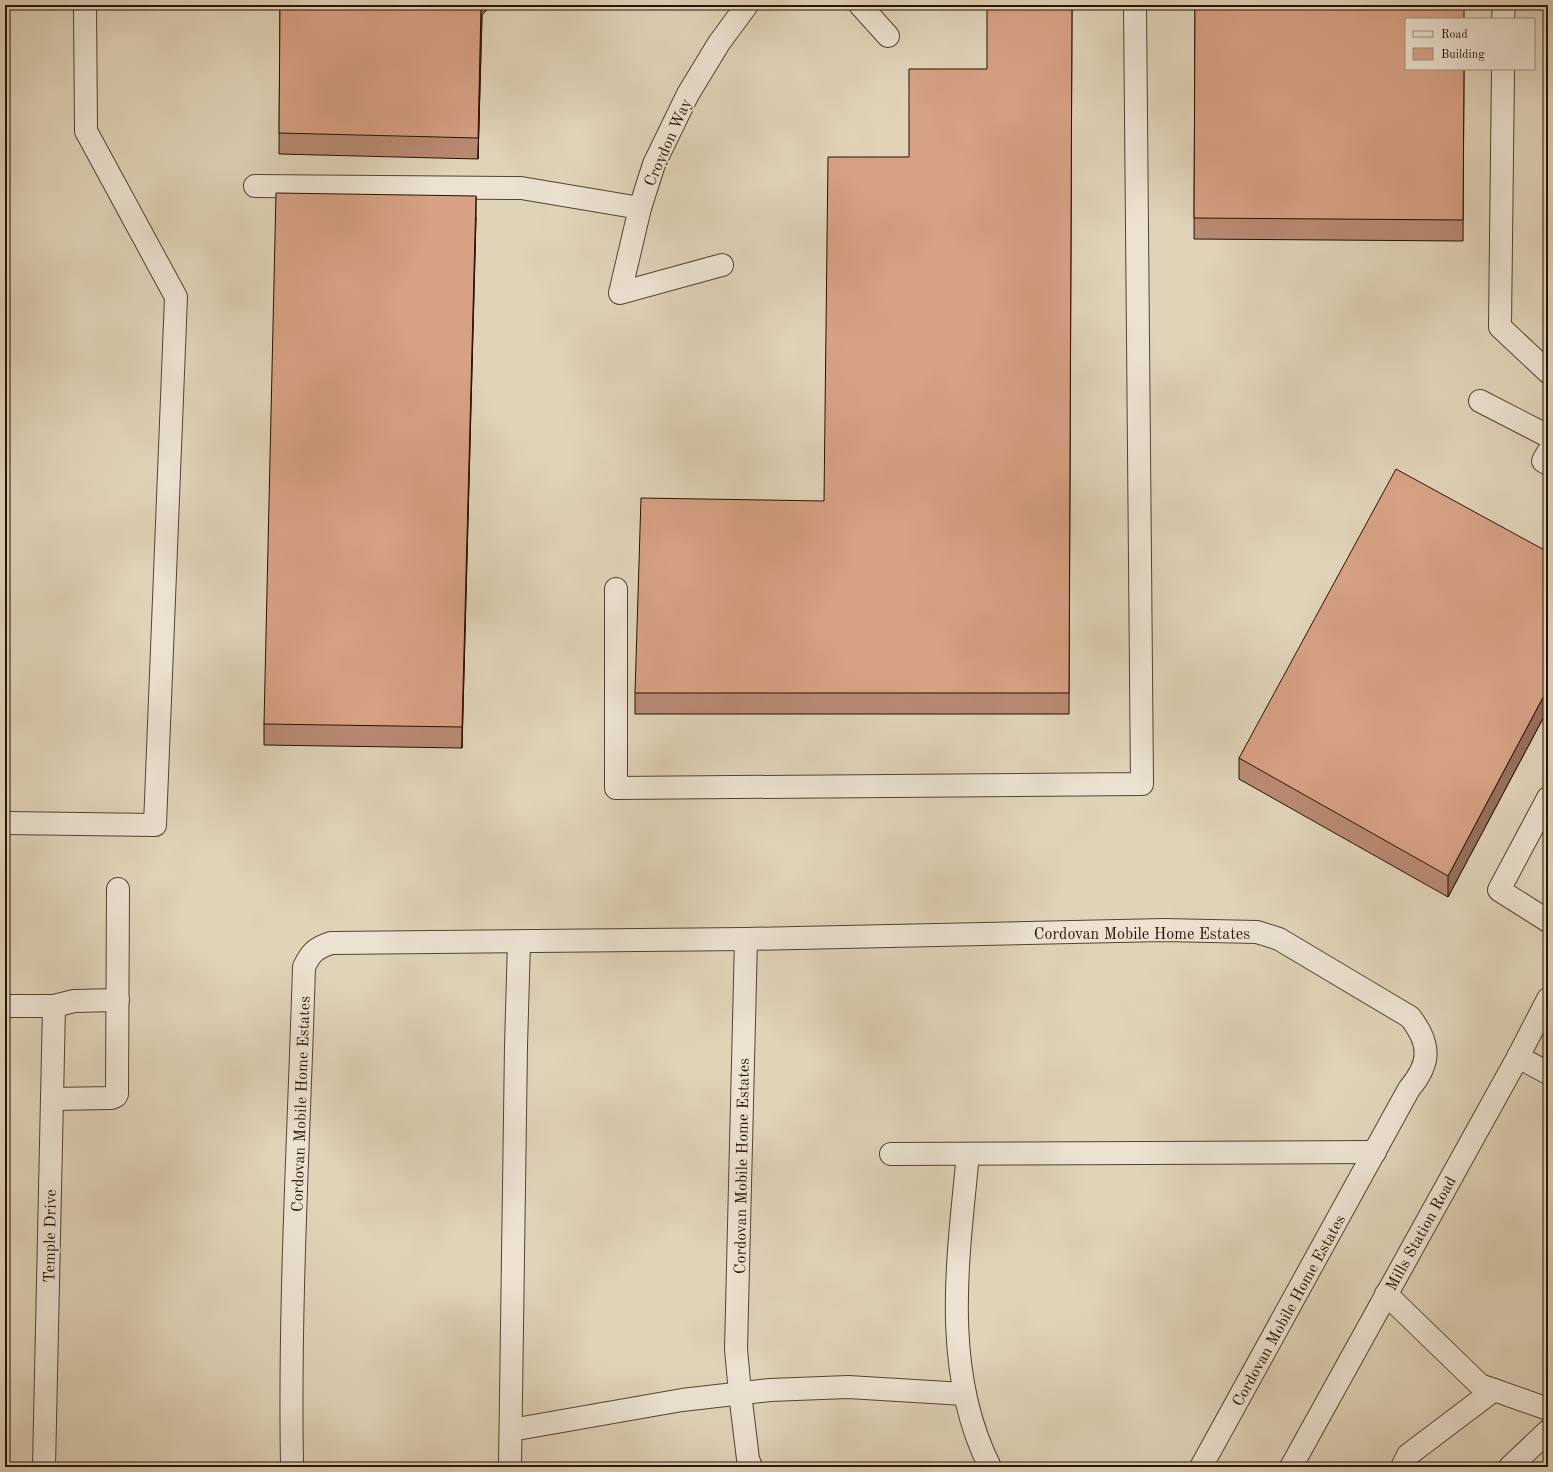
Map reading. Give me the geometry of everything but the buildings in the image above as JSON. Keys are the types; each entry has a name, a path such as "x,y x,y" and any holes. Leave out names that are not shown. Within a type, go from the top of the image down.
{"street":[{"path":"5,824 155,825 176,297 86,131 85,5"},
{"path":"860,5 888,36"},
{"path":"616,589 616,788 1142,784 1135,5"},
{"path":"1504,5 1504,18"},
{"name":"Croydon Way","path":"722,265 620,293 640,208 654,164 688,94 720,43 737,9"},
{"path":"1503,70 1500,327 1548,372"},
{"path":"255,186 521,188 640,208"},
{"path":"1480,401 1548,436"},
{"path":"1548,452 1543,461 1548,464"},
{"path":"1548,798 1499,890 1548,921"},
{"path":"52,1099 111,1098 116,1096 118,1091 118,889"},
{"name":"Cordovan Mobile Home Estates","path":"292,1467 294,1262 304,967 310,955 319,947 331,943 746,939 1164,930 1258,932 1279,939 1410,1017 1420,1030 1425,1045 1425,1061 1420,1077 1409,1090 1201,1467"},
{"name":"Cordovan Mobile Home Estates","path":"746,939 736,1349 748,1459 751,1467"},
{"path":"510,1467 516,1046 519,942"},
{"name":"Mills Station Road","path":"1291,1467 1548,999"},
{"path":"5,1006 54,1006 74,1001 118,1000"},
{"name":"Temple Drive","path":"44,1467 54,1006"},
{"path":"1518,1056 1548,1073"},
{"path":"891,1154 1375,1152"},
{"path":"968,1154 956,1300 958,1348 964,1394 980,1447 990,1467"},
{"path":"1386,1294 1480,1385 1548,1409"},
{"path":"511,1430 682,1400 770,1390 848,1387 964,1394"},
{"path":"1402,1467 1408,1456 1494,1390"},
{"path":"1510,1467 1548,1431"}]}
